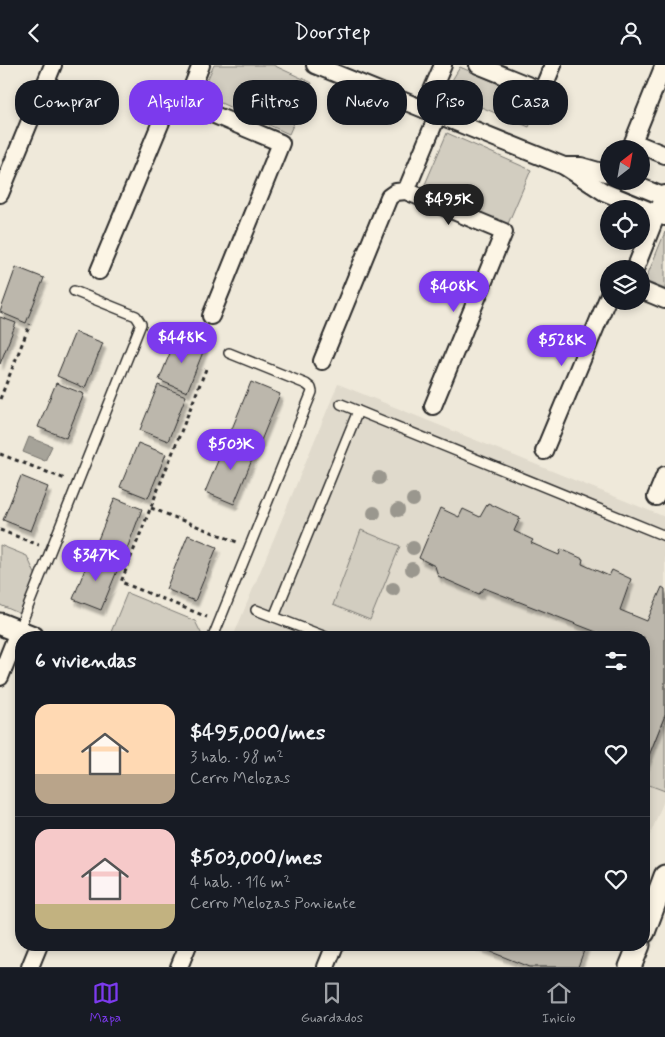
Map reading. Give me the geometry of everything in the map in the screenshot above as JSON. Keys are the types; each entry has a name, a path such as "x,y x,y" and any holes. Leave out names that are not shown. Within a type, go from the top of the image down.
{"street":[{"path":"0,194 53,65"},
{"path":"195,80 201,65"},
{"path":"315,65 417,106"},
{"path":"439,80 443,65"},
{"path":"478,65 542,91 553,65"},
{"path":"664,65 633,142 665,155"},
{"path":"211,316 281,143 223,119"},
{"path":"99,271 160,125"},
{"path":"406,191 427,125"},
{"path":"464,125 564,165 604,192 661,215"},
{"path":"564,165 600,171"},
{"path":"639,260 661,215 665,196 649,190"},
{"path":"322,361 389,197 396,192 406,191 504,232 433,406"},
{"path":"650,294 665,300"},
{"path":"544,451 603,310"},
{"path":"656,497 665,475"},
{"path":"0,677 15,636"},
{"path":"654,903 665,876"},
{"path":"30,967 37,951"},
{"path":"179,967 186,951"},
{"path":"326,967 333,951"},
{"path":"630,967 637,951"}],"lane":[{"path":"17,631 78,484 141,324 136,316 74,291"},
{"path":"215,631 312,392 311,388 306,384 229,353"},
{"path":"340,404 665,536"},
{"path":"274,617 358,411"},
{"path":"256,610 310,631"}],"path":[{"path":"0,399 30,324"},
{"path":"206,369 121,582 219,622"},
{"path":"0,454 78,484"},
{"path":"151,508 250,547"},
{"path":"0,530 51,550"}],"shaded area":[{"path":"214,65 273,65 306,80 233,80 233,109 223,104 223,80 207,80"},
{"path":"460,67 493,81 493,112 483,108 483,80 452,80"},
{"path":"269,125 293,125 289,134"},
{"path":"447,133 531,170 507,226 423,189"},
{"path":"665,232 665,289 650,283 650,269"},
{"path":"338,384 665,517 665,798 650,835 650,631 235,631"},
{"path":"29,437 52,446 45,461 23,452"},
{"path":"361,530 400,546 370,620 333,605"},
{"path":"0,545 27,556 36,576 21,614 0,605"},
{"path":"127,593 195,621 200,631 111,631"},
{"path":"665,715 665,791 650,785 650,753"}],"building":[{"path":"16,267 44,278 26,323 0,312"},
{"path":"0,317 16,323 0,364"},
{"path":"75,332 103,343 85,388 57,376"},
{"path":"177,336 205,347 187,392 159,380"},
{"path":"251,382 280,394 258,448 229,436"},
{"path":"56,383 84,394 66,438 38,427"},
{"path":"158,385 186,396 168,441 140,430"},
{"path":"227,439 256,450 234,504 205,492"},
{"path":"138,443 166,454 148,498 120,487"},
{"path":"21,476 48,487 31,531 3,520"},
{"path":"115,498 142,509 125,554 97,542"},
{"path":"488,503 520,518 514,531 533,540 531,543 559,555 561,549 583,559 582,564 609,576 612,570 631,579 620,610 647,621 662,587 665,589 665,715 650,753 650,631 594,631 484,588 479,594 438,576 435,566 419,558 440,508 459,517 463,509 480,517"},
{"path":"188,535 217,547 195,601 166,589"},
{"path":"91,554 119,566 101,610 73,599"},
{"path":"489,951 584,951 578,967 529,967"}]}
